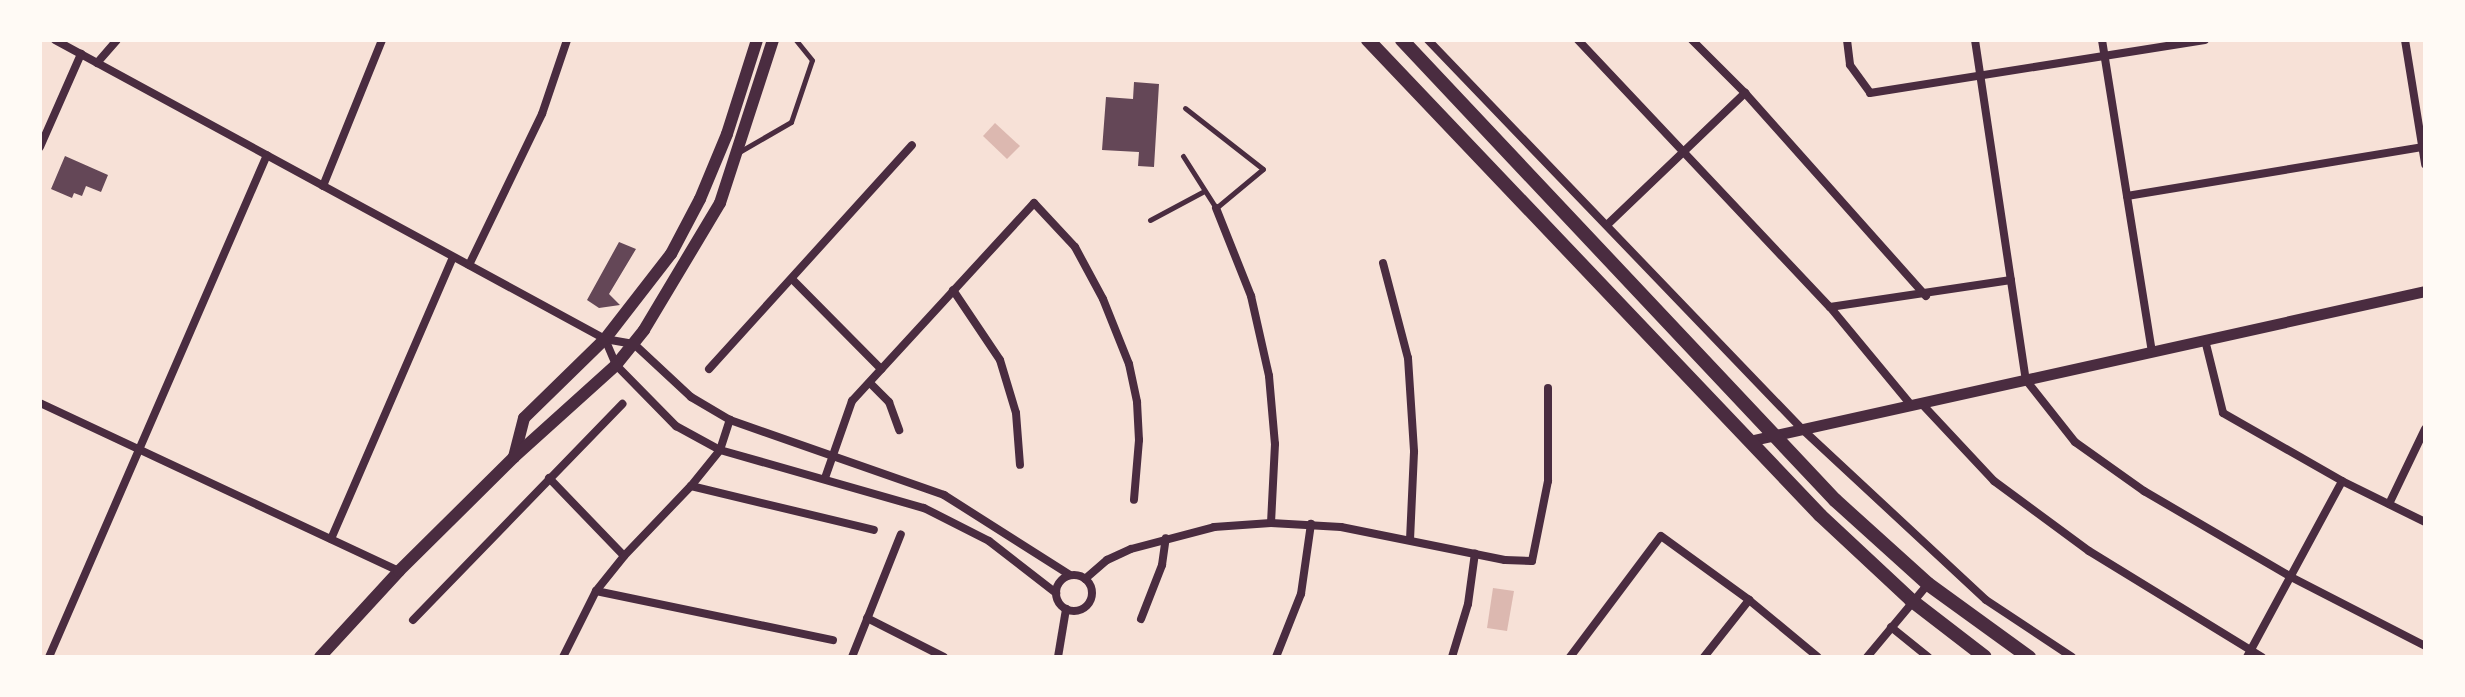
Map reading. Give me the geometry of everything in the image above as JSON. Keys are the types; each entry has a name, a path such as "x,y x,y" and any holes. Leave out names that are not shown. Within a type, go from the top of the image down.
{"main road":[{"path":"320,657 399,571 514,457 616,365 634,344 720,203 773,40"},
{"path":"1368,40 1820,515 1911,600 1985,657"},
{"path":"1402,40 1835,500 1928,584 2029,657"},
{"path":"514,457 524,418 605,339 671,254 700,199 727,134 752,42"}],"street":[{"path":"55,40 605,339 634,344 691,397 730,420 944,495 1070,575 1085,579 1091,590 1089,603 1078,610 1066,609"},
{"path":"97,63 117,40"},
{"path":"323,186 382,40"},
{"path":"469,265 542,114 567,40"},
{"path":"1428,40 1802,429 1986,600 2072,657"},
{"path":"1578,40 1830,307 1916,404 1994,481 2089,551 2249,654 2262,657"},
{"path":"1692,40 1745,93 1926,296"},
{"path":"1847,40 1850,65 1870,93 2205,40"},
{"path":"1975,40 2026,380 2075,442 2144,491 2291,577 2425,646"},
{"path":"2102,40 2152,352"},
{"path":"2405,40 2421,114 2425,164"},
{"path":"40,147 81,54"},
{"path":"1608,224 1745,93"},
{"path":"709,369 912,145"},
{"path":"2127,196 2422,147"},
{"path":"49,657 267,155"},
{"path":"825,478 852,401 1034,203 1075,247 1103,299 1129,364 1138,427 1134,500"},
{"path":"1216,208 1251,296 1269,376 1275,444 1271,523"},
{"path":"331,539 453,257"},
{"path":"1383,263 1408,358 1414,452 1410,539"},
{"path":"792,279 881,369"},
{"path":"1830,307 1926,296 2011,280"},
{"path":"953,290 1000,360 1016,413 1020,465"},
{"path":"1749,441 2425,291"},
{"path":"605,339 616,365 676,426 720,450 924,508 989,541 1056,593 1066,609 1058,657"},
{"path":"2205,340 2223,413 2342,481 2425,522"},
{"path":"870,383 889,402 899,430"},
{"path":"1085,579 1107,560 1166,538 1214,527 1271,523 1311,524 1532,561 1548,481 1548,388"},
{"path":"40,403 399,571"},
{"path":"413,620 622,404"},
{"path":"563,657 596,591 720,450 730,420"},
{"path":"2389,504 2425,429"},
{"path":"549,478 624,556"},
{"path":"2249,654 2342,481"},
{"path":"691,486 874,530"},
{"path":"1276,657 1301,594 1311,524"},
{"path":"852,657 901,534"},
{"path":"1570,657 1661,536 1749,600 1818,657"},
{"path":"1141,619 1162,565 1166,538"},
{"path":"1452,657 1468,604 1475,553"},
{"path":"1056,593 1060,581 1070,575"},
{"path":"1867,657 1911,600 1928,584"},
{"path":"596,591 833,640"},
{"path":"1704,657 1749,600"},
{"path":"867,618 944,657"},
{"path":"1891,627 1928,657"}],"lane":[{"path":"739,152 791,122 812,60 796,40"},
{"path":"1183,156 1216,208 1263,169 1185,108"},
{"path":"1150,220 1204,191"}],"shaded area":[{"path":"995,123 1020,146 1007,159 983,136"},
{"path":"1493,588 1514,591 1507,631 1487,628"}],"building":[{"path":"1134,82 1159,84 1154,167 1138,166 1139,152 1102,150 1106,97 1133,99"},
{"path":"65,156 108,175 101,192 86,186 82,196 74,193 72,198 51,189"},
{"path":"619,242 636,249 609,294 620,305 599,308 587,300"}]}
